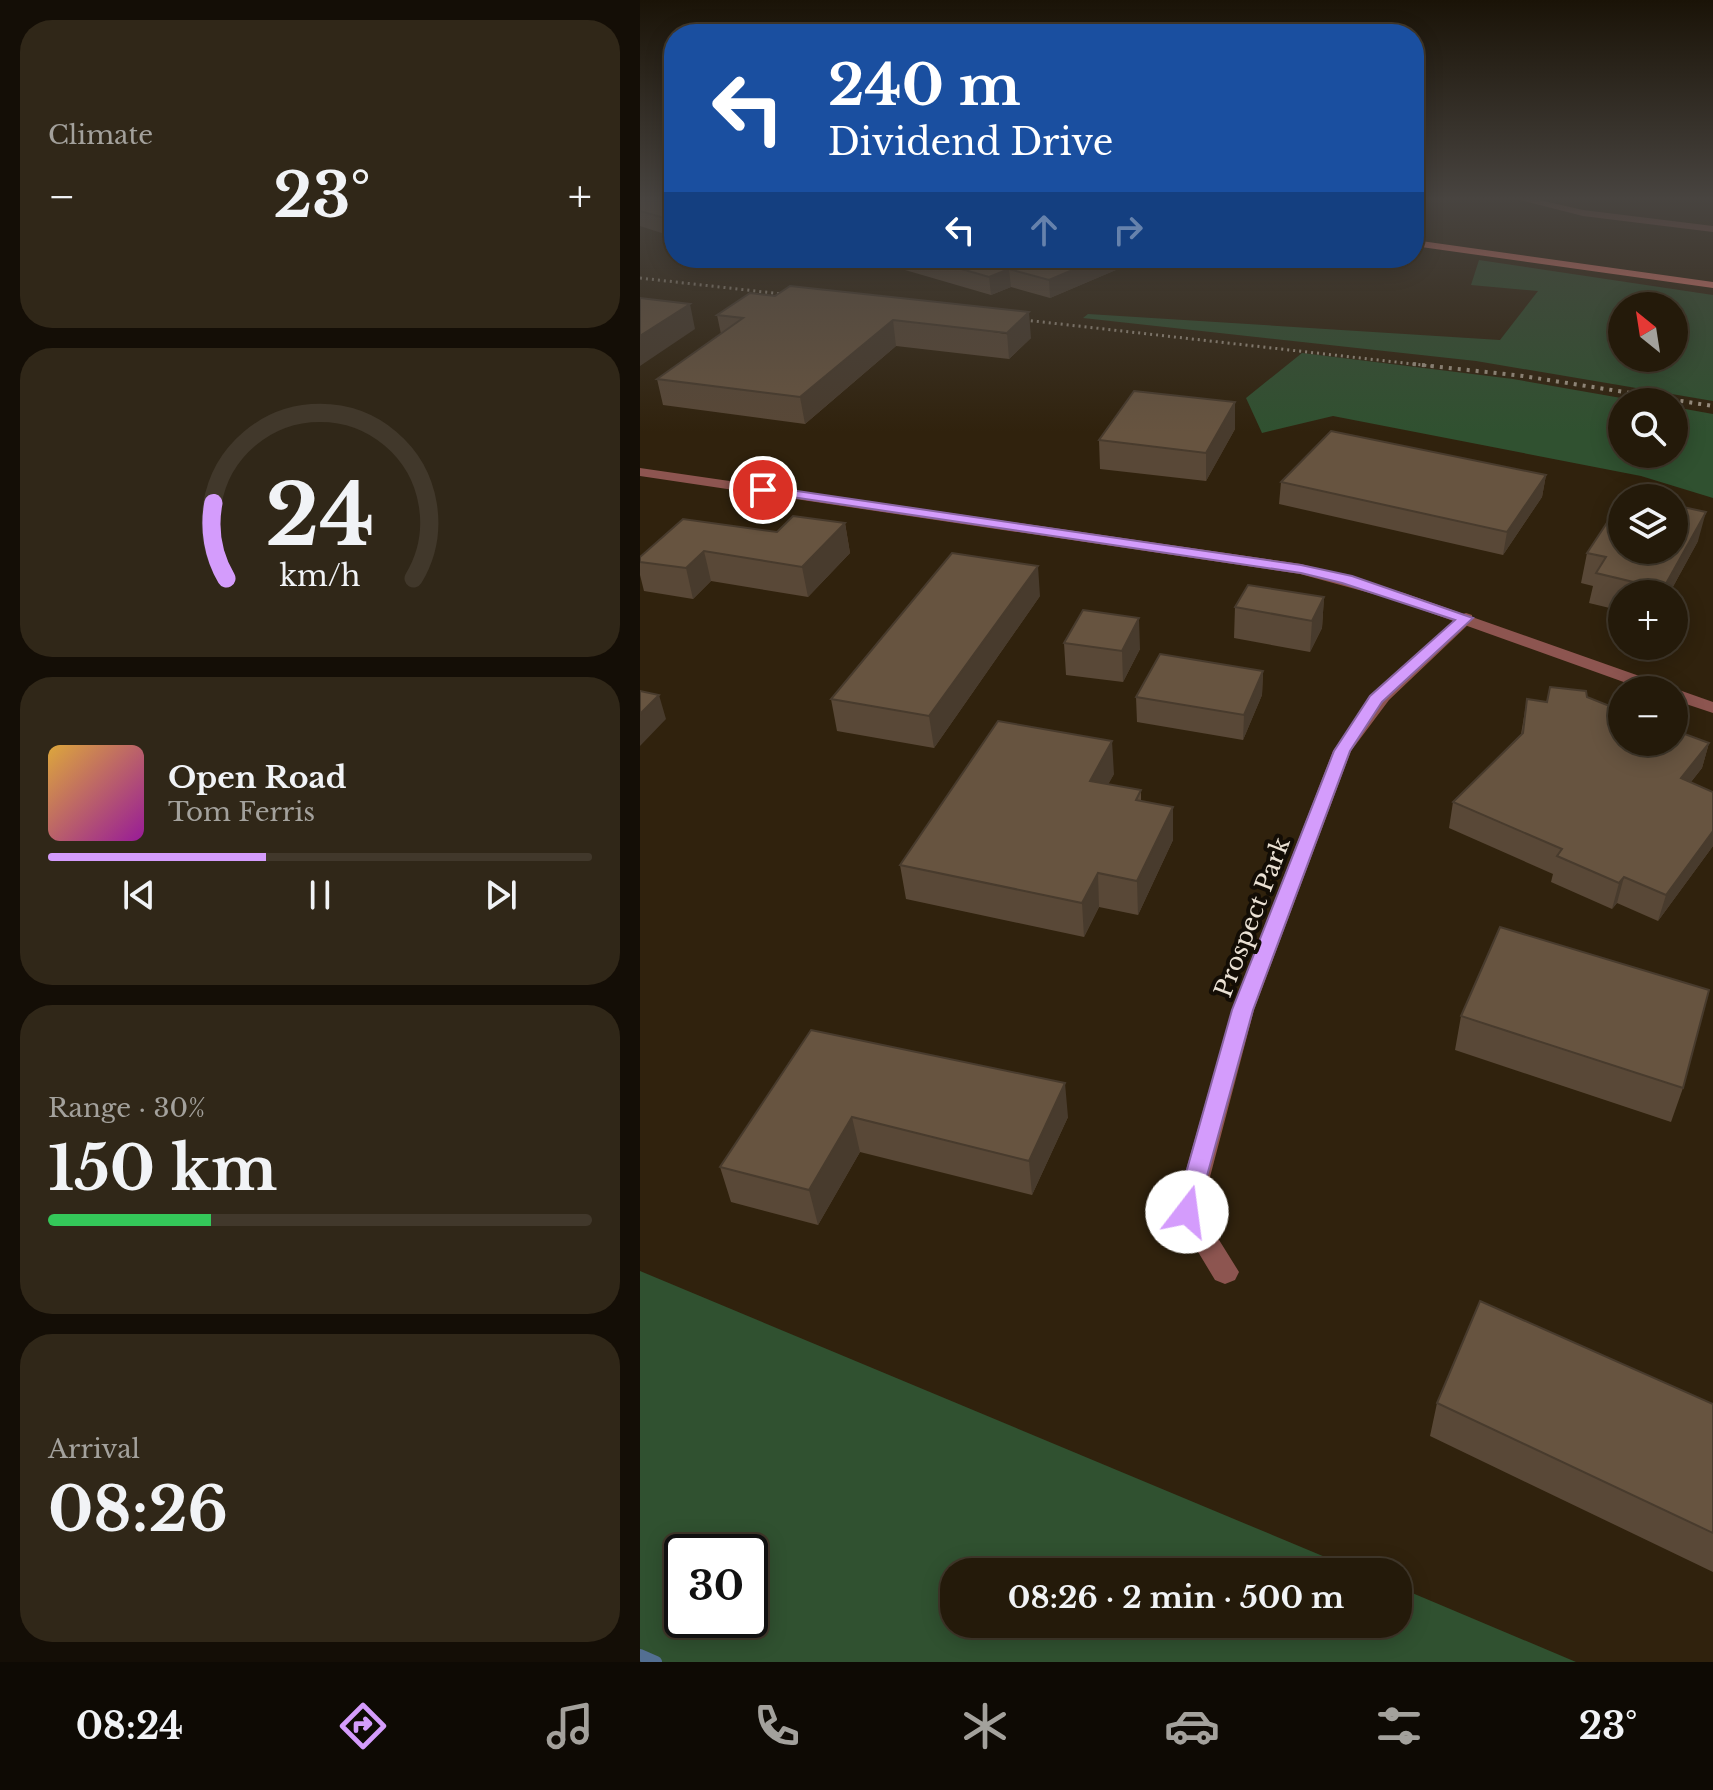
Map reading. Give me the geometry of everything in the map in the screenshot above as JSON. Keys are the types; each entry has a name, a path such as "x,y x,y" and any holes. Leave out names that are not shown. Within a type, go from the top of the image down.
{"main road":[{"path":"1653,277 1713,285"}],"street":[{"path":"640,472 1301,569 1347,579 1466,618 1625,676"},
{"name":"Prospect Park","path":"1225,1272 1187,1212 1243,1010 1342,751 1356,725 1375,699 1466,618"},
{"path":"1688,699 1713,708"}],"green space":[{"path":"1474,277 1590,277 1713,295 1713,401 1688,397 1688,388 1636,388 1476,361 1083,318 1088,314 1500,340 1538,291 1471,285"},
{"path":"1302,353 1513,379 1608,396 1608,468 1688,468 1688,410 1713,414 1713,498 1688,490 1688,484 1667,484 1641,476 1333,416 1262,433 1246,398"},
{"path":"640,1271 1327,1558 940,1558 940,1638 1412,1638 1412,1593 1576,1662 640,1662"}],"building":[{"path":"790,286 1029,312 1007,333 893,320 800,397 657,379 743,318 717,315 750,293 775,296"},
{"path":"640,298 690,304 640,336"},
{"path":"1134,391 1235,402 1206,453 1099,440"},
{"path":"1331,431 1546,475 1507,532 1281,482"},
{"path":"1688,508 1706,512 1688,544"},
{"path":"793,516 845,523 802,567 704,551 686,568 640,562 640,557 683,519 777,532"},
{"path":"1608,521 1608,564 1677,564 1668,580 1625,580 1596,573 1606,557 1587,553"},
{"path":"952,553 1038,566 929,716 831,699"},
{"path":"1248,585 1324,597 1312,621 1235,607"},
{"path":"1083,610 1139,618 1122,651 1064,643"},
{"path":"1160,654 1263,671 1244,715 1136,697"},
{"path":"1550,687 1586,691 1587,697 1608,705 1608,756 1688,756 1688,735 1709,743 1681,778 1713,792 1713,831 1666,895 1624,877 1619,883 1557,856 1562,849 1453,802 1523,733 1527,699 1547,702"},
{"path":"640,691 659,695 640,714"},
{"path":"998,721 1112,741 1090,781 1141,790 1136,800 1173,807 1137,881 1098,873 1082,903 900,865"},
{"path":"1500,927 1709,990 1683,1088 1461,1016"},
{"path":"811,1030 1065,1083 1029,1161 852,1117 809,1190 720,1167"},
{"path":"1480,1301 1713,1404 1713,1533 1437,1403"}],"waterway":[{"path":"640,1655 656,1662"}],"railway":[{"path":"640,278 800,296"},
{"path":"1007,318 1422,365"},
{"path":"1413,364 1422,365"},
{"path":"1422,365 1523,376 1713,406"},
{"path":"1422,365 1431,366"}],"route":[{"path":"763,490 1301,569 1347,579 1466,618 1375,699 1342,751 1243,1010 1187,1212"}]}
